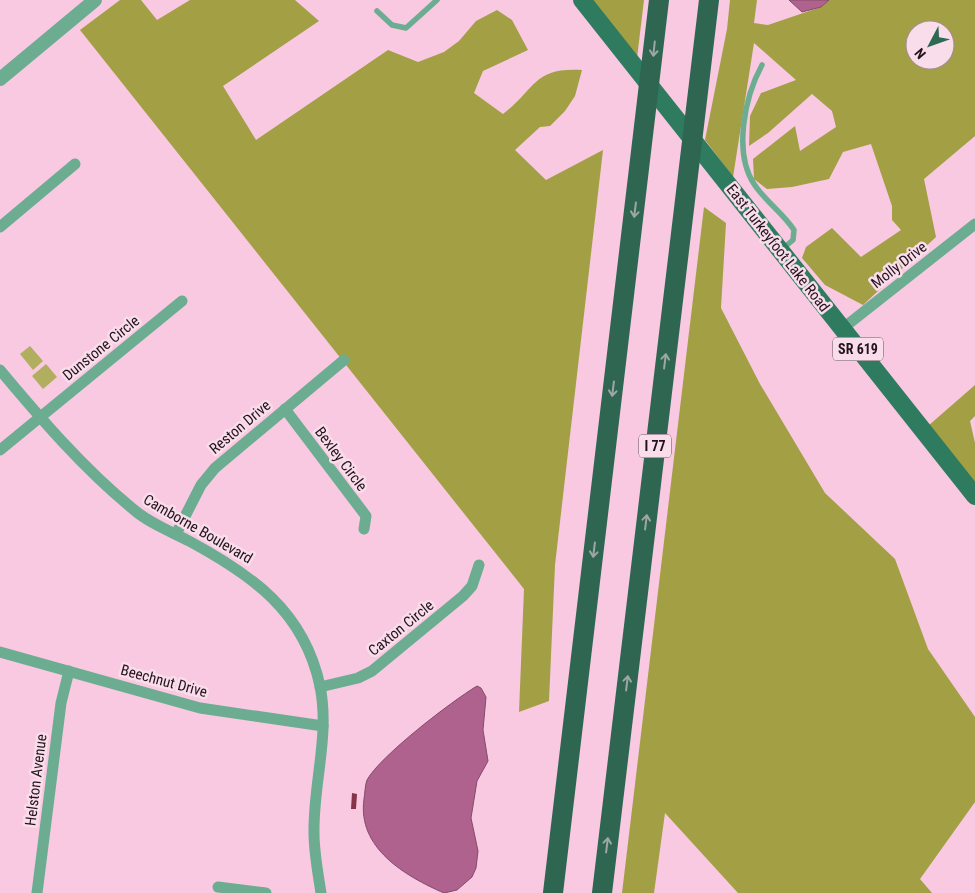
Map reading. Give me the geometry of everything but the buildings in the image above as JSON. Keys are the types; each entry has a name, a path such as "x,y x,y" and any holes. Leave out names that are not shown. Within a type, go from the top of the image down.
{"highway":[{"path":"553,893 659,0"},
{"name":"I 77","path":"602,893 709,0"}],"main road":[{"name":"East Turkeyfoot Lake Road","path":"582,0 975,496"}],"street":[{"path":"0,79 95,0"},
{"path":"0,227 75,164"},
{"name":"Molly Drive","path":"842,329 975,224"},
{"name":"Dunstone Circle","path":"0,450 182,302"},
{"name":"Reston Drive","path":"176,534 201,485 215,468 344,360"},
{"name":"Camborne Boulevard","path":"0,370 40,418 132,509 242,571 273,597 287,614 308,650 320,687 323,726 314,833 321,893"},
{"name":"Bexley Circle","path":"285,410 366,516 364,529"},
{"name":"Caxton Circle","path":"320,687 358,678 380,665 463,596 472,586 478,565"},
{"name":"Beechnut Drive","path":"0,652 200,708 323,726"},
{"name":"Helston Avenue","path":"38,893 61,703 69,670"},
{"path":"218,886 266,893"}],"lane":[{"path":"377,11 392,25 406,28 437,0"},
{"path":"762,65 749,98 743,134 750,178 794,230 794,240 779,251"}],"shaded area":[{"path":"120,0 141,0 157,20 190,0 295,0 319,21 223,86 256,140 388,50 418,62 444,52 459,41 476,21 497,10 512,20 528,50 483,71 474,93 503,114 544,76 566,70 582,70 575,96 565,111 550,126 540,127 515,150 546,180 603,150 555,565 549,701 519,712 524,589 80,30"},
{"path":"590,0 644,0 637,58"},
{"path":"730,0 757,0 754,23 768,25 821,7 829,0 975,0 975,136 924,179 936,237 863,305 825,285 802,258 806,247 832,228 861,257 901,230 892,220 892,206 871,144 843,152 829,179 792,187 767,189 754,179 753,159 795,126 800,151 836,127 832,111 812,94 768,133 749,146 750,116 761,93 796,80 754,43 733,177 705,140 727,29"},
{"path":"789,0 829,0 821,7 802,12"},
{"path":"704,207 726,223 721,308 760,384 825,493 895,559 928,649 975,717 975,802 920,879 932,893 738,893 665,813 654,893 622,893"},
{"path":"30,346 43,361 33,370 20,354"},
{"path":"46,364 57,377 43,389 32,376"},
{"path":"975,385 975,416 970,421 975,443 975,485 928,426"},
{"path":"477,686 481,688 486,697 483,730 488,761 477,781 471,818 478,851 476,868 472,877 457,890 444,893 400,869 376,846 368,832 364,816 365,787 367,780 374,770 386,757 435,716"}]}
